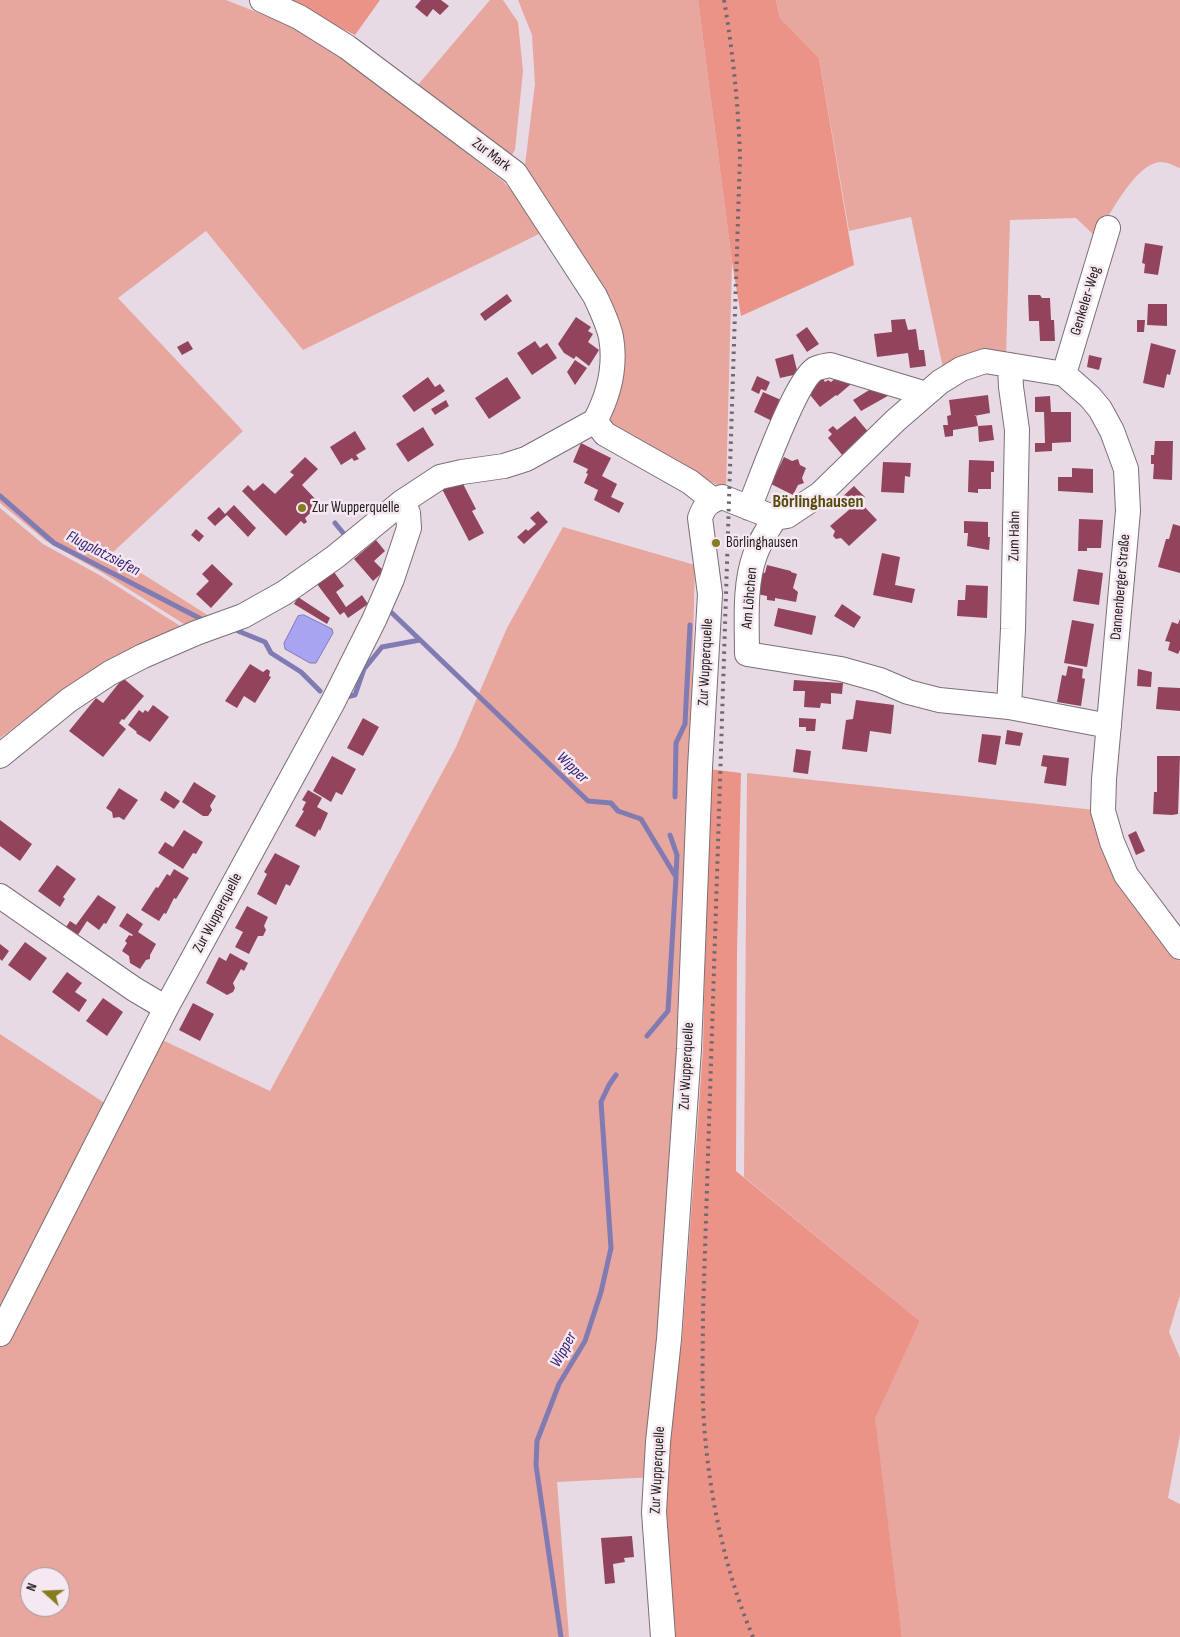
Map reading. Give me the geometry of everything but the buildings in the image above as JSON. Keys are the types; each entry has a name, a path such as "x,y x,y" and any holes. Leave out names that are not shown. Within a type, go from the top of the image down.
{"street":[{"name":"Zur Mark","path":"262,0 299,17 347,47 515,174 595,296 611,337 611,375 604,404 595,421"},
{"name":"Genkeler-Weg","path":"1064,374 1108,228"},
{"path":"0,756 69,700 110,673 196,633 244,616 284,592 335,557 402,502 440,477 504,466 526,459 595,421 605,434 690,482 713,500 722,497 776,518 787,516 820,494 896,420 926,394 961,369 985,361 1064,374"},
{"path":"749,508 801,384 815,369 830,365 926,394"},
{"name":"Zum Hahn","path":"1009,707 1013,630 1017,430 1010,365"},
{"name":"Dannenberger Straße","path":"1064,374 1090,397 1100,409 1112,431 1126,469 1128,512 1104,779 1103,811 1112,842 1126,875 1180,947"},
{"name":"Zur Wupperquelle","path":"663,1637 654,1512 658,1442 669,1339 689,1049 700,768 710,594 700,518 703,508 713,500"},
{"name":"Zur Wupperquelle","path":"0,1334 166,1008 333,702 374,620 392,579 409,528 408,513 402,502"},
{"name":"Am Löhchen","path":"776,518 765,534 755,555 749,576 747,654 841,669 880,680 908,692 939,700 1009,707"},
{"path":"1009,707 1109,726"},
{"path":"0,896 134,989 166,1008"}],"shaded area":[{"path":"0,0 226,0 289,25 334,50 504,182 523,203 543,232 303,350 206,231 118,298 243,431 111,554 217,621 192,629 103,573 46,541 0,503"},
{"path":"284,0 380,0 355,35"},
{"path":"490,0 503,0 518,22 523,71 515,150 508,160 417,86"},
{"path":"518,0 698,0 732,262 726,490 610,426 618,373 619,351 524,173 535,84 532,35"},
{"path":"698,0 776,0 780,18 819,58 854,265 741,316 732,262"},
{"path":"776,0 1180,0 1180,168 1161,162 1152,164 1142,171 1124,192 1096,237 1076,218 1010,220 1006,356 943,368 911,217 849,231 819,58 780,18"},
{"path":"0,508 43,544 101,576 185,629 70,685 0,738"},
{"path":"563,527 695,565 682,1059 654,1477 557,1482 569,1637 0,1637 0,1338 156,1037 270,1091 456,747 507,628"},
{"path":"304,615 332,629 333,633 316,663 310,663 285,649 284,643 298,616"},
{"path":"709,769 741,773 737,951 736,1171 920,1321 875,1418 902,1637 663,1637 660,1443 682,1341 703,1049"},
{"path":"747,773 1095,810 1148,923 1180,961 1180,1295 1169,1332 1180,1358 1180,1434 1168,1498 1180,1504 1180,1637 902,1637 874,1418 920,1321 744,1177"},
{"path":"0,1034 109,1106 0,1324"}],"waterway":[{"name":"Flugplatzsiefen","path":"0,496 54,543 205,621"},
{"name":"Wipper","path":"335,523 344,534"},
{"name":"Wipper","path":"392,613 588,801 611,803 618,811 641,819 676,877 668,1011 647,1036"},
{"path":"675,797 676,743 685,724 690,625"},
{"name":"Flugplatzsiefen","path":"238,631 265,642 271,653 301,672 320,691"},
{"name":"Flugplatzsiefen","path":"346,697 355,695 364,669 382,647 420,640"},
{"path":"670,835 677,855 676,875"},
{"name":"Wipper","path":"561,1637 536,1465 537,1441 559,1384 585,1341 601,1292 611,1248 601,1102 616,1075"}],"railway":[{"path":"724,0 735,78 740,156 703,1313 703,1393 708,1463 718,1523 733,1582 753,1637"}],"place":[{"name":"Zur Wupperquelle","path":"302,508"},
{"name":"Börlinghausen","path":"716,543"}],"district":[{"name":"Börlinghausen","path":"818,502"}]}
